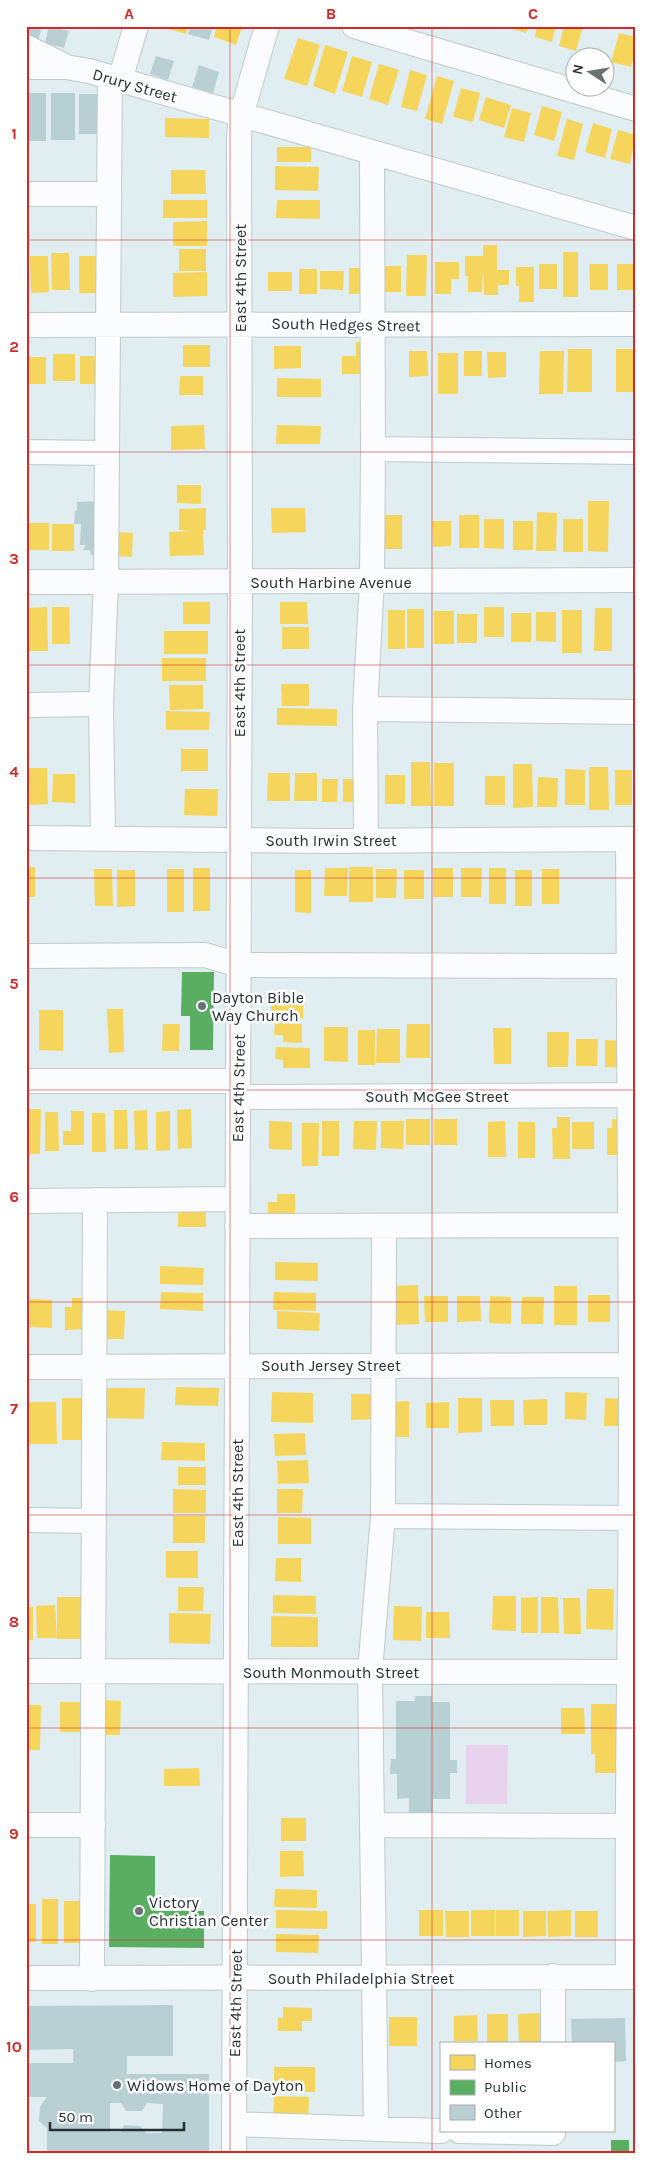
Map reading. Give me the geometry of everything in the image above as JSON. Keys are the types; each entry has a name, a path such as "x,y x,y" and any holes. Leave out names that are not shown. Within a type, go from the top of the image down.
{"street":[{"path":"104,838 101,704 106,582 106,453 110,326 109,194 115,79 136,26"},
{"name":"East 4th Street","path":"234,2154 240,582 239,136 241,116 267,26"},
{"path":"354,26 636,109"},
{"path":"26,48 66,67"},
{"name":"Drury Street","path":"26,67 66,67 115,79 636,228"},
{"path":"366,841 365,709 372,581 374,324 372,153"},
{"path":"26,194 109,194"},
{"name":"South Hedges Street","path":"26,325 374,324 437,326 636,324"},
{"path":"373,450 636,452"},
{"path":"26,452 106,453"},
{"name":"South Harbine Avenue","path":"26,582 636,580"},
{"path":"26,705 101,704"},
{"path":"365,709 636,712"},
{"name":"South Irwin Street","path":"26,838 366,841 632,839"},
{"path":"632,839 628,966 632,1095 630,1225 633,1365 630,1518 633,1672 627,1826 632,1977"},
{"path":"26,956 205,955 239,965 628,966"},
{"name":"South McGee Street","path":"26,1081 238,1089 632,1095"},
{"path":"26,1200 238,1199"},
{"path":"92,1979 95,1200"},
{"path":"237,1226 630,1225"},
{"path":"376,2130 370,1671 383,1516 384,1227"},
{"name":"South Jersey Street","path":"26,1366 633,1365"},
{"path":"383,1516 630,1518"},
{"path":"26,1520 94,1521"},
{"name":"South Monmouth Street","path":"26,1670 633,1672"},
{"path":"26,1825 93,1825"},
{"path":"373,1825 627,1826"},
{"path":"553,1976 553,2042"},
{"name":"South Philadelphia Street","path":"26,1978 632,1977"},
{"path":"234,2124 440,2131"},
{"path":"506,2132 553,2132"}],"shaded area":[{"path":"466,1745 508,1745 507,1804 466,1804"}],"building: Homes":[{"path":"166,26 188,26 186,34 165,28"},
{"path":"217,26 242,27 236,45 214,37"},
{"path":"510,26 528,26 526,33 509,28"},
{"path":"537,26 556,26 552,42 535,37"},
{"path":"564,26 583,26 577,48 559,46"},
{"path":"619,33 636,37 636,49 631,67 614,63 614,51"},
{"path":"298,38 320,45 307,86 284,79"},
{"path":"325,45 348,52 335,94 313,86"},
{"path":"352,56 372,62 362,97 342,91"},
{"path":"379,64 399,70 388,105 369,99"},
{"path":"410,70 427,75 417,111 401,107"},
{"path":"437,76 454,81 442,124 425,119"},
{"path":"461,88 480,93 473,122 453,117"},
{"path":"486,97 511,105 504,128 479,120"},
{"path":"542,106 562,112 554,141 534,135"},
{"path":"512,108 531,113 524,142 504,137"},
{"path":"165,118 209,119 209,138 165,137"},
{"path":"567,119 583,124 574,160 557,156"},
{"path":"593,123 612,129 605,158 585,152"},
{"path":"618,130 636,135 630,164 610,159"},
{"path":"277,147 311,147 311,162 277,162"},
{"path":"275,166 319,167 318,191 275,190"},
{"path":"171,170 205,170 206,194 171,194"},
{"path":"163,200 207,200 207,218 163,218"},
{"path":"277,200 320,200 320,219 276,218"},
{"path":"207,221 207,246 173,246 173,222"},
{"path":"483,245 497,245 497,270 509,270 509,285 498,285 498,295 484,295 483,269 482,292 468,292 468,276 465,276 465,256 483,256"},
{"path":"179,249 206,249 206,271 179,271"},
{"path":"563,252 578,252 578,297 563,297"},
{"path":"51,253 69,253 70,290 52,290"},
{"path":"407,255 427,255 426,296 406,296"},
{"path":"30,256 48,256 49,292 31,293"},
{"path":"79,256 97,256 98,293 79,293"},
{"path":"435,262 459,262 459,279 451,279 451,294 435,294"},
{"path":"539,264 557,264 557,289 539,289"},
{"path":"589,264 608,264 608,290 590,290"},
{"path":"617,264 635,264 635,290 617,290"},
{"path":"382,266 401,266 401,292 383,292"},
{"path":"516,267 534,267 534,302 519,302 519,286 516,286"},
{"path":"349,268 367,268 368,294 349,294"},
{"path":"299,269 317,269 317,294 299,294"},
{"path":"320,271 344,271 343,290 320,289"},
{"path":"207,272 207,296 173,297 173,273"},
{"path":"268,272 292,272 292,291 268,291"},
{"path":"356,342 368,342 367,374 342,374 342,356 356,356"},
{"path":"183,345 210,345 210,367 183,367"},
{"path":"274,346 301,346 301,368 274,369"},
{"path":"568,349 592,349 592,392 567,392"},
{"path":"616,349 636,349 636,392 616,392"},
{"path":"409,351 427,351 428,376 409,377"},
{"path":"464,351 482,351 482,376 464,376"},
{"path":"540,351 564,351 563,394 539,394"},
{"path":"487,352 506,352 506,377 488,378"},
{"path":"438,353 458,353 458,394 438,394"},
{"path":"53,354 75,354 75,381 53,381"},
{"path":"80,356 102,356 102,384 80,384"},
{"path":"26,357 46,357 46,384 26,384"},
{"path":"180,376 203,376 203,395 179,395"},
{"path":"277,378 321,379 321,397 277,397"},
{"path":"204,425 205,449 171,450 171,426"},
{"path":"277,425 321,426 320,444 276,444"},
{"path":"177,485 201,485 201,504 177,503"},
{"path":"588,501 609,501 608,552 588,551"},
{"path":"206,508 206,530 203,530 204,555 170,556 169,532 190,531 179,530 179,509"},
{"path":"271,508 305,508 306,532 272,533"},
{"path":"537,512 557,513 556,551 536,551"},
{"path":"383,515 402,515 402,549 383,549"},
{"path":"459,515 479,515 479,548 459,548"},
{"path":"484,519 504,519 504,549 484,548"},
{"path":"563,519 583,519 583,552 563,552"},
{"path":"432,521 451,521 451,546 433,547"},
{"path":"513,521 533,521 533,550 513,550"},
{"path":"27,523 49,523 49,550 27,550"},
{"path":"52,524 74,524 74,551 52,551"},
{"path":"114,532 133,533 132,557 114,556"},
{"path":"183,602 210,602 210,624 183,624"},
{"path":"280,602 307,602 308,624 280,624"},
{"path":"47,607 48,651 26,651 26,608"},
{"path":"52,607 69,607 70,644 52,644"},
{"path":"484,607 504,607 504,637 484,637"},
{"path":"595,608 612,608 612,651 594,651"},
{"path":"407,609 424,609 424,648 407,648"},
{"path":"388,610 405,610 405,649 388,649"},
{"path":"562,610 582,610 582,653 562,653"},
{"path":"434,611 454,611 454,644 434,644"},
{"path":"536,612 556,612 556,642 536,641"},
{"path":"511,613 531,613 531,642 511,642"},
{"path":"457,614 477,614 477,643 457,643"},
{"path":"282,627 309,627 309,649 282,649"},
{"path":"164,631 208,631 208,654 164,654"},
{"path":"162,658 206,658 206,681 162,681"},
{"path":"281,684 309,684 309,706 282,706"},
{"path":"169,685 203,685 203,709 170,710"},
{"path":"277,708 337,709 337,726 277,725"},
{"path":"166,711 210,712 209,730 166,730"},
{"path":"181,749 208,749 208,771 181,771"},
{"path":"411,762 430,762 431,806 411,806"},
{"path":"434,763 454,763 454,806 434,806"},
{"path":"513,764 532,764 533,807 513,808"},
{"path":"589,767 608,767 609,810 589,810"},
{"path":"29,768 47,768 48,804 30,805"},
{"path":"565,769 585,770 585,805 565,805"},
{"path":"615,770 632,770 632,805 615,805"},
{"path":"268,773 290,773 290,801 267,801"},
{"path":"295,773 317,773 317,801 294,801"},
{"path":"53,774 75,774 75,803 52,802"},
{"path":"385,775 405,775 405,804 385,804"},
{"path":"485,776 505,776 505,805 485,805"},
{"path":"538,777 558,778 557,807 537,807"},
{"path":"322,779 338,779 337,802 322,802"},
{"path":"343,779 359,779 358,802 343,802"},
{"path":"185,789 218,789 217,816 184,815"},
{"path":"26,867 35,867 35,897 26,897"},
{"path":"349,867 373,867 373,902 349,902"},
{"path":"193,868 210,868 210,911 193,911"},
{"path":"325,868 348,868 347,896 324,896"},
{"path":"433,868 453,868 453,897 433,897"},
{"path":"461,868 482,868 481,897 461,897"},
{"path":"489,868 506,868 506,904 489,904"},
{"path":"94,869 112,869 113,906 95,906"},
{"path":"167,869 184,869 184,912 167,912"},
{"path":"376,869 397,869 396,898 376,898"},
{"path":"542,869 559,869 559,904 542,904"},
{"path":"117,870 135,870 135,906 117,907"},
{"path":"295,870 311,870 311,913 295,912"},
{"path":"404,870 424,870 424,899 404,899"},
{"path":"515,870 532,870 532,906 515,906"},
{"path":"271,998 303,998 303,1018 280,1018 281,1011 271,1011"},
{"path":"107,1009 123,1009 124,1052 109,1053"},
{"path":"39,1010 63,1010 63,1051 39,1050"},
{"path":"275,1023 302,1024 302,1043 283,1042 283,1035 274,1035"},
{"path":"163,1024 180,1024 179,1051 162,1051"},
{"path":"407,1024 430,1024 430,1058 406,1058"},
{"path":"324,1027 348,1027 348,1062 324,1061"},
{"path":"493,1028 511,1028 511,1064 494,1064"},
{"path":"377,1029 400,1029 400,1063 376,1063"},
{"path":"358,1030 375,1030 375,1065 358,1065"},
{"path":"547,1032 569,1032 568,1067 547,1067"},
{"path":"576,1039 598,1039 597,1066 576,1066"},
{"path":"605,1040 627,1041 626,1068 605,1067"},
{"path":"276,1047 310,1048 310,1068 283,1068 283,1060 275,1059"},
{"path":"26,1109 41,1109 40,1154 26,1154"},
{"path":"191,1109 192,1148 178,1149 177,1110"},
{"path":"114,1110 127,1110 128,1149 114,1149"},
{"path":"147,1110 148,1150 135,1150 134,1111"},
{"path":"71,1111 84,1111 84,1145 63,1145 63,1131 71,1131"},
{"path":"170,1111 170,1150 156,1151 156,1112"},
{"path":"45,1112 58,1112 59,1151 45,1151"},
{"path":"92,1113 105,1113 106,1152 92,1152"},
{"path":"557,1117 570,1117 570,1159 553,1159 552,1128 557,1128"},
{"path":"406,1119 430,1119 430,1145 406,1145"},
{"path":"434,1119 457,1119 457,1145 434,1145"},
{"path":"612,1119 624,1119 624,1155 607,1155 607,1128 612,1128"},
{"path":"269,1121 292,1122 292,1150 269,1149"},
{"path":"322,1121 339,1121 339,1156 322,1156"},
{"path":"354,1121 377,1121 376,1150 353,1149"},
{"path":"381,1121 404,1121 403,1149 381,1148"},
{"path":"505,1121 506,1157 488,1157 488,1122"},
{"path":"518,1122 535,1122 535,1158 518,1158"},
{"path":"572,1122 594,1122 594,1149 572,1149"},
{"path":"302,1123 319,1123 318,1166 302,1166"},
{"path":"277,1194 295,1194 295,1216 268,1216 268,1202 277,1202"},
{"path":"178,1204 206,1204 206,1227 178,1227"},
{"path":"275,1262 318,1263 318,1281 275,1280"},
{"path":"160,1266 204,1268 203,1285 160,1284"},
{"path":"418,1285 419,1324 392,1325 391,1286"},
{"path":"554,1286 577,1286 577,1325 554,1325"},
{"path":"161,1292 203,1293 203,1311 160,1309"},
{"path":"274,1292 316,1293 316,1311 273,1310"},
{"path":"588,1295 610,1295 610,1322 588,1322"},
{"path":"424,1296 448,1296 448,1322 425,1322"},
{"path":"457,1296 480,1296 481,1321 457,1322"},
{"path":"490,1296 511,1297 511,1324 489,1323"},
{"path":"522,1297 544,1297 543,1324 521,1324"},
{"path":"72,1298 88,1298 89,1329 65,1330 65,1307 72,1307"},
{"path":"30,1299 52,1300 52,1328 29,1327"},
{"path":"102,1310 125,1311 124,1339 101,1339"},
{"path":"277,1311 320,1313 319,1331 277,1329"},
{"path":"176,1387 219,1388 218,1406 175,1405"},
{"path":"103,1388 145,1388 144,1419 102,1418"},
{"path":"272,1392 313,1393 313,1423 271,1422"},
{"path":"565,1392 587,1393 586,1420 565,1419"},
{"path":"351,1394 375,1394 375,1419 351,1420"},
{"path":"62,1398 91,1398 92,1440 62,1440"},
{"path":"458,1398 482,1398 482,1432 458,1433"},
{"path":"605,1398 626,1399 626,1426 604,1426"},
{"path":"547,1399 547,1425 524,1425 523,1400"},
{"path":"490,1400 514,1400 514,1426 491,1426"},
{"path":"409,1401 409,1437 392,1437 391,1402"},
{"path":"26,1402 56,1402 57,1444 26,1444"},
{"path":"449,1402 449,1428 426,1428 426,1403"},
{"path":"305,1433 306,1455 275,1456 274,1434"},
{"path":"162,1442 205,1443 205,1461 161,1460"},
{"path":"308,1460 309,1483 278,1484 277,1461"},
{"path":"178,1467 206,1467 206,1485 178,1485"},
{"path":"173,1489 206,1490 206,1513 173,1513"},
{"path":"277,1489 303,1489 302,1513 277,1513"},
{"path":"173,1516 205,1516 205,1543 173,1543"},
{"path":"278,1517 311,1518 311,1544 278,1544"},
{"path":"166,1551 198,1551 198,1578 166,1578"},
{"path":"276,1558 301,1558 301,1582 275,1581"},
{"path":"178,1587 204,1587 203,1611 178,1611"},
{"path":"587,1589 614,1589 613,1630 586,1629"},
{"path":"273,1595 316,1596 316,1614 273,1613"},
{"path":"493,1596 516,1596 516,1631 492,1630"},
{"path":"57,1597 87,1597 87,1639 57,1639"},
{"path":"538,1597 538,1633 521,1633 521,1598"},
{"path":"541,1597 558,1597 559,1633 541,1633"},
{"path":"563,1598 580,1598 581,1634 564,1634"},
{"path":"55,1605 57,1638 37,1638 36,1606"},
{"path":"394,1606 422,1607 421,1641 393,1640"},
{"path":"26,1607 33,1607 33,1640 26,1640"},
{"path":"426,1612 449,1612 450,1638 426,1638"},
{"path":"169,1613 211,1614 210,1644 169,1643"},
{"path":"271,1616 318,1617 318,1647 271,1647"},
{"path":"104,1700 121,1701 120,1735 103,1735"},
{"path":"60,1702 80,1702 80,1732 60,1732"},
{"path":"591,1704 620,1704 620,1773 595,1773 595,1754 591,1754"},
{"path":"26,1705 41,1705 40,1750 26,1750"},
{"path":"561,1708 584,1708 585,1734 561,1734"},
{"path":"199,1768 200,1786 164,1786 164,1769"},
{"path":"281,1818 306,1818 306,1841 281,1841"},
{"path":"280,1851 303,1851 304,1876 280,1877"},
{"path":"275,1889 317,1890 317,1908 274,1907"},
{"path":"42,1899 58,1899 58,1944 42,1944"},
{"path":"64,1901 81,1901 81,1943 64,1943"},
{"path":"26,1904 36,1904 36,1942 26,1942"},
{"path":"276,1910 327,1911 327,1929 276,1928"},
{"path":"419,1910 443,1910 443,1936 419,1936"},
{"path":"471,1910 495,1910 495,1936 471,1936"},
{"path":"496,1910 519,1910 519,1936 496,1936"},
{"path":"571,1910 571,1936 548,1937 547,1911"},
{"path":"445,1911 469,1911 469,1937 446,1937"},
{"path":"523,1911 546,1911 546,1936 523,1937"},
{"path":"575,1911 598,1911 598,1937 575,1937"},
{"path":"276,1934 319,1935 318,1953 276,1952"},
{"path":"283,2007 312,2008 312,2021 302,2021 302,2031 278,2031 278,2018 283,2018"},
{"path":"542,2013 542,2042 519,2042 518,2014"},
{"path":"487,2014 508,2014 508,2042 487,2042"},
{"path":"477,2015 478,2041 454,2041 454,2016"},
{"path":"389,2017 417,2017 417,2046 389,2046"},
{"path":"274,2067 315,2067 315,2092 274,2092"},
{"path":"274,2096 309,2097 308,2121 273,2120"}],"building: Public":[{"path":"182,972 214,972 213,1050 190,1050 190,1016 181,1016"},
{"path":"110,1855 155,1856 155,1911 204,1911 204,1948 109,1947"},
{"path":"611,2140 629,2140 629,2154 611,2154"}],"building: Other":[{"path":"26,26 42,26 38,42 26,39"},
{"path":"49,26 69,31 64,48 45,43"},
{"path":"191,26 213,26 209,40 188,34"},
{"path":"156,56 174,61 168,80 150,74"},
{"path":"199,65 219,72 213,93 192,87"},
{"path":"26,93 46,93 46,141 26,141"},
{"path":"51,93 75,93 75,140 51,140"},
{"path":"79,94 100,94 101,134 79,134"},
{"path":"100,501 102,554 91,555 90,550 83,550 86,545 80,545 81,524 74,524 75,511 77,510 77,502"},
{"path":"415,1696 432,1696 432,1702 450,1702 450,1760 457,1760 457,1773 450,1773 450,1799 433,1799 433,1819 409,1819 409,1798 397,1799 397,1774 390,1774 391,1759 396,1759 396,1701 415,1701"},
{"name":"Widows Home of Dayton","path":"173,2005 173,2056 127,2056 127,2074 209,2074 209,2154 47,2154 47,2128 39,2121 40,2107 47,2097 26,2097 26,2063 73,2063 73,2049 26,2050 26,2006","holes":["110,2103 121,2103 126,2111 142,2111 147,2103 163,2104 162,2133 147,2133 140,2126 124,2125 121,2132 110,2132"]},
{"path":"625,2018 626,2061 614,2062 614,2042 572,2042 571,2019"}],"place":[{"name":"Dayton Bible Way Church","path":"202,1006"},
{"name":"Victory Christian Center","path":"139,1911"},
{"name":"Widows Home of Dayton","path":"117,2085"}]}
